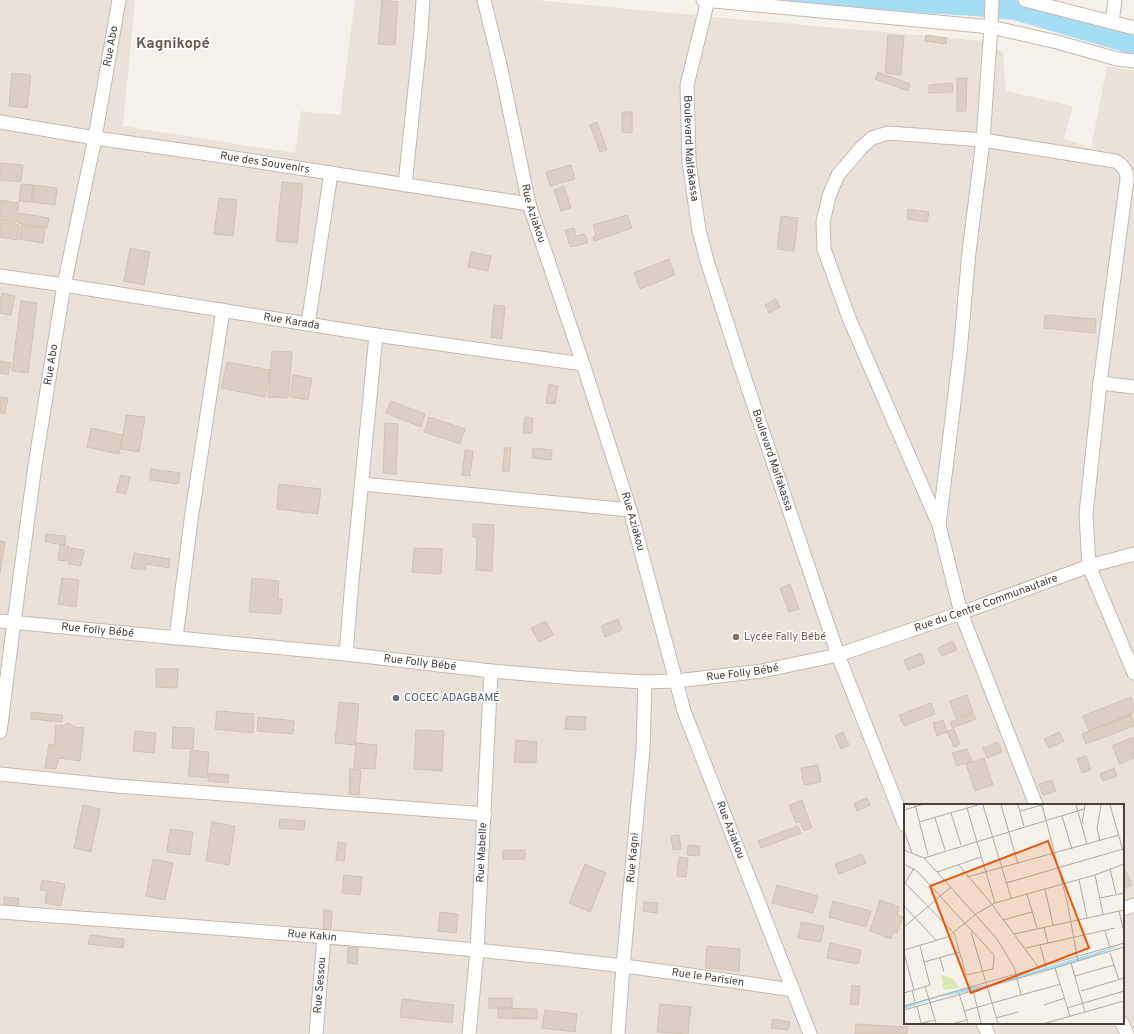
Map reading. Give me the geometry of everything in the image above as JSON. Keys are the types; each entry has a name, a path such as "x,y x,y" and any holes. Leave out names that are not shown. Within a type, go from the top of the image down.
{"street":[{"name":"Rue Abo","path":"0,732 35,465 64,285 95,138 119,0"},
{"path":"405,185 423,0"},
{"name":"Rue Aziakou","path":"484,0 500,65 529,204 630,510 684,712 810,1034"},
{"path":"703,0 991,27 1057,42 1117,59 1134,61"},
{"name":"Boulevard Malfakassa","path":"708,0 687,85 689,162 699,230 707,261 744,376 838,655 904,822"},
{"path":"939,525 960,353 969,252 983,140 992,0"},
{"path":"1025,0 1134,28"},
{"path":"1112,22 1115,0"},
{"name":"Rue des Souvenirs","path":"0,122 95,138 202,153 529,204"},
{"path":"1036,804 961,613 939,525 849,318 824,249 823,222 829,196 838,175 861,148 872,138 888,133 983,140 1115,161 1121,164 1125,169 1127,179 1100,383 1086,514 1090,566 1134,674"},
{"path":"308,324 331,173"},
{"name":"Rue Karada","path":"0,276 308,324 583,364"},
{"path":"176,638 191,520 224,310"},
{"path":"346,654 376,334"},
{"path":"1100,383 1134,387"},
{"path":"362,484 630,510"},
{"name":"Rue du Centre Communautaire","path":"838,655 961,613 1090,566 1134,554"},
{"name":"Rue Folly Bébé","path":"0,621 346,654 491,671 645,682 676,681 762,671 838,655"},
{"name":"Rue Mabelle","path":"470,1034 477,951 485,814 491,671"},
{"name":"Rue Kagni","path":"618,1034 643,748 645,682"},
{"path":"0,774 117,786 485,814"},
{"path":"1124,909 1134,905"},
{"name":"Rue Kakin","path":"0,912 324,937 623,966"},
{"name":"Rue Sessou","path":"316,1034 324,937"},
{"name":"Rue le Parisien","path":"623,966 793,990"},
{"path":"983,1024 988,1034"},
{"path":"1122,1024 1126,1034"}],"shaded area":[{"path":"0,0 135,0 123,126 295,153 301,111 340,115 355,0 536,0 984,41 1003,53 1006,91 1073,106 1064,138 1091,149 1107,66 1134,71 1134,1034 0,1034"}],"water":[{"path":"775,0 1015,0 1134,36 1134,55 1013,20 872,10"}],"building":[{"path":"382,0 398,2 395,45 378,44"},
{"path":"888,35 904,36 901,75 885,73"},
{"path":"926,35 947,38 946,44 925,41"},
{"path":"878,72 910,84 908,91 875,79"},
{"path":"12,73 31,75 27,108 9,106"},
{"path":"957,78 967,78 966,111 957,111"},
{"path":"952,83 953,92 929,93 929,85"},
{"path":"622,112 632,112 632,133 622,132"},
{"path":"597,122 607,150 600,152 590,125"},
{"path":"0,163 23,165 21,182 0,180"},
{"path":"571,165 575,179 550,186 546,172"},
{"path":"282,182 303,184 297,243 276,241"},
{"path":"21,184 33,185 31,202 19,201"},
{"path":"34,185 57,188 55,205 32,202"},
{"path":"564,186 571,208 561,211 554,190"},
{"path":"219,198 237,200 233,236 214,234"},
{"path":"0,200 19,203 16,223 0,220"},
{"path":"908,209 929,212 927,222 907,219"},
{"path":"19,213 49,218 47,228 18,223"},
{"path":"627,215 632,228 594,241 593,237 596,236 593,225"},
{"path":"781,216 798,218 794,251 777,249"},
{"path":"0,222 19,225 17,240 0,237"},
{"path":"21,225 45,229 43,243 19,239"},
{"path":"574,228 576,236 585,234 588,243 570,247 565,230"},
{"path":"130,248 150,252 144,285 124,281"},
{"path":"471,252 491,256 488,271 468,267"},
{"path":"669,259 675,275 640,289 634,273"},
{"path":"2,293 15,296 11,315 0,313"},
{"path":"776,299 780,307 769,313 765,305"},
{"path":"21,301 37,303 28,373 12,371"},
{"path":"494,305 505,306 502,339 491,337"},
{"path":"1045,315 1096,319 1095,333 1044,328"},
{"path":"272,351 292,352 288,398 268,397"},
{"path":"0,361 11,363 8,375 0,373"},
{"path":"227,362 270,370 265,397 221,388"},
{"path":"293,375 312,378 308,400 290,397"},
{"path":"549,384 558,386 555,404 546,403"},
{"path":"0,397 8,398 5,414 0,413"},
{"path":"391,401 425,414 421,427 386,413"},
{"path":"126,415 145,417 139,452 121,449"},
{"path":"429,417 465,429 460,444 424,432"},
{"path":"525,417 533,418 532,433 523,433"},
{"path":"385,423 398,424 396,474 383,473"},
{"path":"91,428 123,435 119,454 87,447"},
{"path":"505,448 511,448 509,472 502,471"},
{"path":"533,448 552,450 551,460 532,458"},
{"path":"465,450 473,451 470,476 462,475"},
{"path":"151,469 180,473 178,484 150,480"},
{"path":"121,475 130,477 126,494 116,492"},
{"path":"279,484 321,489 318,514 277,509"},
{"path":"473,524 494,525 492,571 476,570 477,537 473,537"},
{"path":"46,534 66,536 65,545 45,542"},
{"path":"0,541 5,542 0,573"},
{"path":"60,545 69,546 67,561 58,560"},
{"path":"71,548 84,550 81,566 68,564"},
{"path":"414,548 442,549 441,574 412,572"},
{"path":"134,553 170,559 169,568 146,564 145,570 131,568"},
{"path":"62,578 79,580 76,607 58,604"},
{"path":"252,578 279,581 278,599 282,599 281,614 249,612"},
{"path":"790,584 799,609 789,612 780,588"},
{"path":"618,619 622,630 605,637 601,626"},
{"path":"546,621 553,635 539,642 531,628"},
{"path":"953,641 957,650 942,656 938,648"},
{"path":"921,653 925,663 908,670 904,660"},
{"path":"156,669 178,669 177,688 156,687"},
{"path":"967,695 973,712 956,718 950,701"},
{"path":"1131,697 1134,706 1134,713 1089,731 1083,716"},
{"path":"339,702 359,704 355,745 335,743"},
{"path":"931,703 935,714 904,726 899,715"},
{"path":"217,711 254,714 253,733 215,729"},
{"path":"31,712 63,715 62,722 31,719"},
{"path":"974,713 976,719 952,728 950,722"},
{"path":"1131,715 1134,726 1086,744 1082,734"},
{"path":"566,716 586,717 585,730 565,729"},
{"path":"258,717 294,721 293,734 257,731"},
{"path":"943,720 947,732 937,736 933,723"},
{"path":"69,723 73,727 84,728 80,761 59,758 56,769 45,768 49,744 54,745 56,725 64,726 65,724"},
{"path":"173,727 194,728 193,749 172,748"},
{"path":"954,729 960,744 954,747 947,731"},
{"path":"416,730 444,731 442,771 414,769"},
{"path":"135,731 156,733 154,753 133,751"},
{"path":"843,732 849,745 841,749 835,736"},
{"path":"1059,732 1064,741 1049,748 1044,739"},
{"path":"1134,737 1134,758 1120,764 1112,746"},
{"path":"516,740 537,742 536,763 514,762"},
{"path":"998,742 1002,752 987,758 983,748"},
{"path":"356,743 377,745 375,769 354,768"},
{"path":"967,749 972,761 957,766 952,753"},
{"path":"191,750 209,752 207,778 188,776"},
{"path":"1086,756 1091,770 1082,773 1077,759"},
{"path":"984,758 993,785 975,791 966,764"},
{"path":"818,765 821,782 804,785 801,768"},
{"path":"1114,768 1117,776 1103,781 1100,774"},
{"path":"350,769 361,770 359,795 349,794"},
{"path":"209,773 229,775 228,783 208,781"},
{"path":"1052,780 1056,791 1043,795 1039,784"},
{"path":"867,798 870,805 857,811 854,803"},
{"path":"802,800 812,828 804,831 800,822 796,823 789,805"},
{"path":"83,805 100,809 91,852 74,848"},
{"path":"280,819 305,821 304,830 279,828"},
{"path":"212,822 235,826 229,865 206,861"},
{"path":"798,826 801,833 761,848 758,841"},
{"path":"170,829 193,832 190,855 167,852"},
{"path":"679,835 681,849 673,850 671,836"},
{"path":"338,842 346,843 344,861 336,860"},
{"path":"688,845 700,846 699,856 687,855"},
{"path":"503,850 525,850 525,859 503,859"},
{"path":"862,854 866,863 839,874 835,864"},
{"path":"679,857 688,858 686,877 677,876"},
{"path":"153,859 173,863 165,900 146,896"},
{"path":"585,864 606,873 590,912 569,903"},
{"path":"1124,867 1132,885 1124,889"},
{"path":"344,875 362,877 360,895 342,893"},
{"path":"42,880 65,884 61,906 45,903 47,891 40,890"},
{"path":"777,885 818,896 813,913 772,903"},
{"path":"4,897 19,898 18,906 4,905"},
{"path":"880,900 899,907 897,915 903,917 897,933 893,932 891,939 870,931"},
{"path":"833,901 871,911 866,927 829,917"},
{"path":"644,902 658,903 657,913 643,911"},
{"path":"324,910 332,911 331,929 323,928"},
{"path":"440,912 458,914 456,933 438,931"},
{"path":"801,922 824,926 821,942 798,938"},
{"path":"90,935 124,939 123,948 88,944"},
{"path":"830,943 861,950 858,964 827,958"},
{"path":"707,946 740,949 739,971 705,968"},
{"path":"348,947 358,948 357,964 347,963"},
{"path":"852,985 860,986 858,1005 850,1004"},
{"path":"489,998 512,998 512,1008 489,1008"},
{"path":"402,999 454,1005 452,1023 400,1017"},
{"path":"660,1004 691,1007 688,1034 657,1032"},
{"path":"498,1008 537,1009 537,1019 498,1018"},
{"path":"545,1010 577,1014 575,1032 542,1028"},
{"path":"773,1019 790,1022 788,1030 771,1028"},
{"path":"856,1024 908,1027 907,1034 855,1034"}],"place":[{"name":"Lycée Fally Bébé","path":"736,637"},
{"name":"COCEC ADAGBAMÉ","path":"396,698"}],"district":[{"name":"Kagnikopé","path":"173,44"}]}
